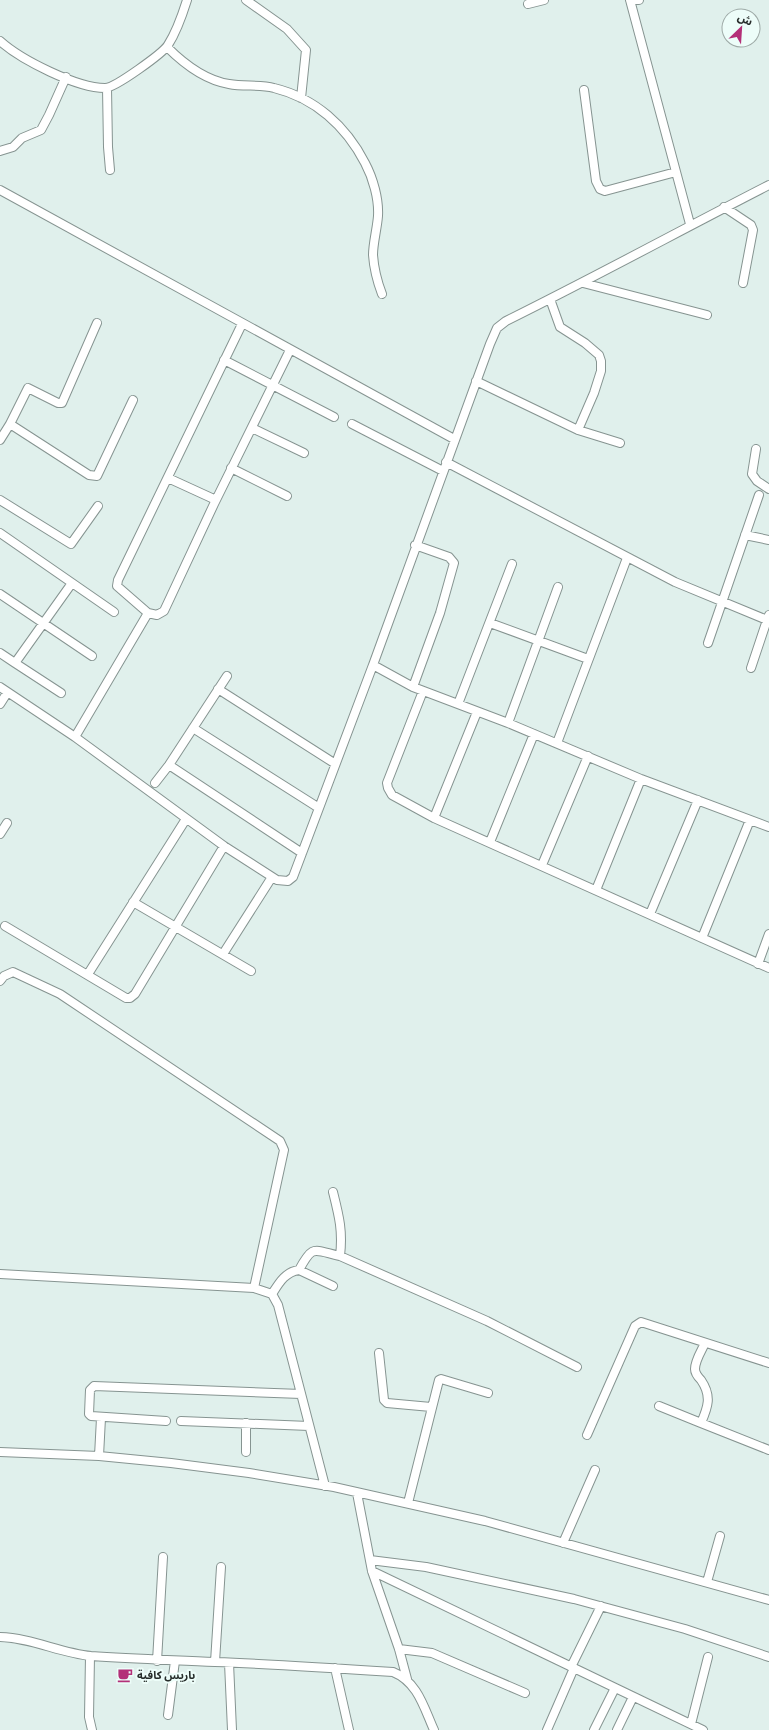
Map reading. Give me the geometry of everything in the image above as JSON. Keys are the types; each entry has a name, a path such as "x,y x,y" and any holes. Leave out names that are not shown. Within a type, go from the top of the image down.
{"street":[{"path":"1,45 49,71 86,85 107,88 120,83 167,47 179,24 187,0"},
{"path":"246,0 287,29 306,50 302,98"},
{"path":"528,4 544,0"},
{"path":"639,0 630,0 690,224"},
{"path":"167,47 190,67 217,80 229,84 274,88 302,98 335,121 352,142 370,174 376,197 378,215 374,260 376,279 382,294"},
{"path":"0,151 13,146 22,138 40,130 49,116 66,77"},
{"path":"107,88 110,170"},
{"path":"584,90 596,181 600,190 605,191 676,172"},
{"path":"0,687 75,737 224,846 272,877 285,881 291,879 334,763 373,665 454,439 490,344 501,324 583,283 690,224 768,186"},
{"path":"0,190 454,439"},
{"path":"724,207 751,225 754,230 744,283"},
{"path":"583,283 706,315"},
{"path":"550,299 560,327 585,343 599,356 601,361 601,371 594,393 578,430"},
{"path":"0,440 10,424 28,388 58,403 62,403 98,323"},
{"path":"242,324 118,580 117,586 148,613 157,615 164,611 216,500 290,350"},
{"path":"224,360 334,417"},
{"path":"476,381 578,430 620,443"},
{"path":"10,424 93,477 99,473 132,400"},
{"path":"352,424 443,471"},
{"path":"252,428 304,453"},
{"path":"756,449 752,474 757,482 769,489"},
{"path":"446,462 675,582 722,601 768,617 750,668"},
{"path":"232,468 287,496"},
{"path":"168,478 216,500"},
{"path":"708,643 759,495"},
{"path":"0,500 71,544 98,506"},
{"path":"0,533 114,612"},
{"path":"745,534 769,540"},
{"path":"413,687 440,613 454,563 449,557 415,545"},
{"path":"558,744 588,659 627,558"},
{"path":"458,704 512,564"},
{"path":"15,663 72,583"},
{"path":"508,723 558,587"},
{"path":"0,594 92,656"},
{"path":"75,737 148,613"},
{"path":"490,622 588,659"},
{"path":"0,653 61,693"},
{"path":"373,665 413,687 508,723 641,779 769,827"},
{"path":"155,783 194,728 227,676"},
{"path":"218,689 334,763"},
{"path":"423,691 387,783 392,794 434,818 542,865 769,968"},
{"path":"0,704 8,693"},
{"path":"434,818 477,712"},
{"path":"194,728 318,808"},
{"path":"490,842 534,734"},
{"path":"542,865 588,756"},
{"path":"169,765 302,852"},
{"path":"596,890 641,779"},
{"path":"650,914 698,800"},
{"path":"88,974 186,819"},
{"path":"702,938 750,820"},
{"path":"0,834 7,823"},
{"path":"5,926 126,998 133,997 224,846"},
{"path":"223,954 272,877"},
{"path":"133,902 251,971"},
{"path":"758,964 769,934"},
{"path":"0,981 4,976 13,972 60,994 280,1141 284,1150 254,1288"},
{"path":"333,1192 342,1236 340,1256"},
{"path":"299,1270 308,1253 314,1250 340,1256 487,1321 577,1367"},
{"path":"272,1294 286,1275 293,1271 299,1270 333,1286"},
{"path":"0,1274 254,1288 265,1290 272,1294 278,1305 325,1486"},
{"path":"587,1435 638,1323 641,1322 769,1363"},
{"path":"701,1423 709,1403 709,1395 706,1387 696,1374 695,1369 705,1343"},
{"path":"379,1352 384,1400 387,1403 431,1407"},
{"path":"408,1503 438,1383 441,1379 488,1393"},
{"path":"166,1421 101,1418 91,1416 89,1414 90,1390 94,1386 301,1394"},
{"path":"659,1406 769,1450"},
{"path":"99,1456 101,1418"},
{"path":"181,1420 309,1426"},
{"path":"246,1423 246,1452"},
{"path":"0,1452 99,1456 249,1473 325,1486 478,1519 769,1600"},
{"path":"563,1543 595,1470"},
{"path":"357,1493 372,1571 399,1649 407,1679 417,1692 434,1730"},
{"path":"707,1582 720,1536"},
{"path":"157,1661 163,1557"},
{"path":"370,1560 426,1567 601,1606 685,1629 769,1657"},
{"path":"215,1662 221,1567"},
{"path":"372,1571 703,1730"},
{"path":"547,1730 572,1667 601,1606"},
{"path":"0,1637 16,1638 70,1653 90,1656 157,1661 229,1662 393,1672 407,1679"},
{"path":"399,1649 432,1653 525,1693"},
{"path":"90,1656 88,1717 92,1730"},
{"path":"691,1724 708,1657"},
{"path":"168,1715 175,1661"},
{"path":"229,1662 232,1730"},
{"path":"335,1668 349,1730"},
{"path":"594,1730 615,1688"},
{"path":"617,1730 633,1697"}],"place":[{"name":"باريس كافية","path":"125,1675"}]}
